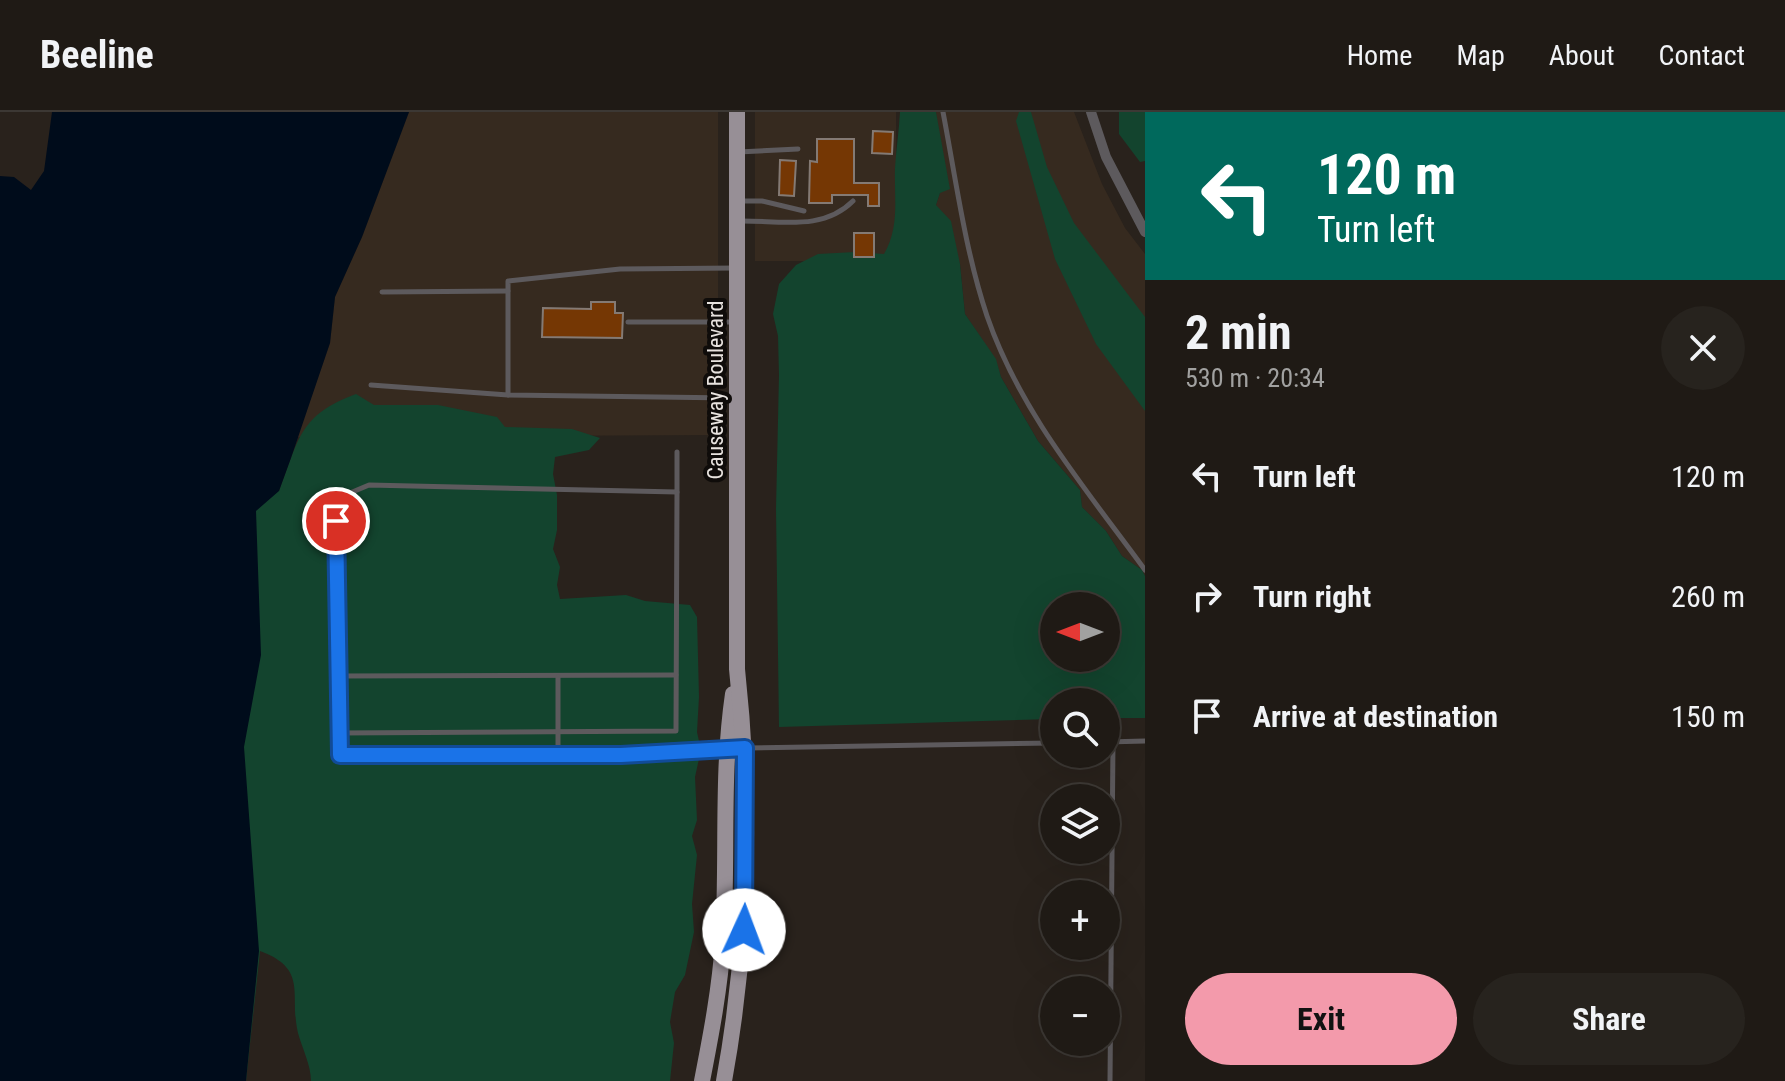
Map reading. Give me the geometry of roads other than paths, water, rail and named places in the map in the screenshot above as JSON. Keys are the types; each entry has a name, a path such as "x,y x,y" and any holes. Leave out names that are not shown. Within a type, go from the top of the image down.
{"main road":[{"name":"Causeway Boulevard","path":"737,112 737,669"},
{"path":"724,1081 743,962 746,899 745,748 737,669"},
{"path":"702,1081 713,1029 723,941 725,749 737,669"}],"street":[{"path":"1091,112 1106,157 1145,232"}],"lane":[{"path":"943,112 971,257 987,317 1044,433 1145,570"},
{"path":"737,153 798,149"},
{"path":"737,201 762,201 804,211"},
{"path":"737,221 814,222 843,211 853,201"},
{"path":"508,395 508,281 620,269 737,268"},
{"path":"382,292 508,291"},
{"path":"628,322 737,322"},
{"path":"371,385 508,395 737,398"},
{"path":"339,733 676,731 677,452"},
{"path":"677,492 369,485 350,493 336,521 340,755 621,755 745,748 1040,743"},
{"path":"338,676 676,675"},
{"path":"558,677 558,754"},
{"path":"1120,742 1145,741"},
{"path":"1109,768 1110,1081"}],"water":[{"path":"52,112 409,112 362,237 335,297 330,343 279,491 256,511 261,655 244,747 259,951 246,1081 0,1081 0,176 14,177 31,190 44,171"}]}
